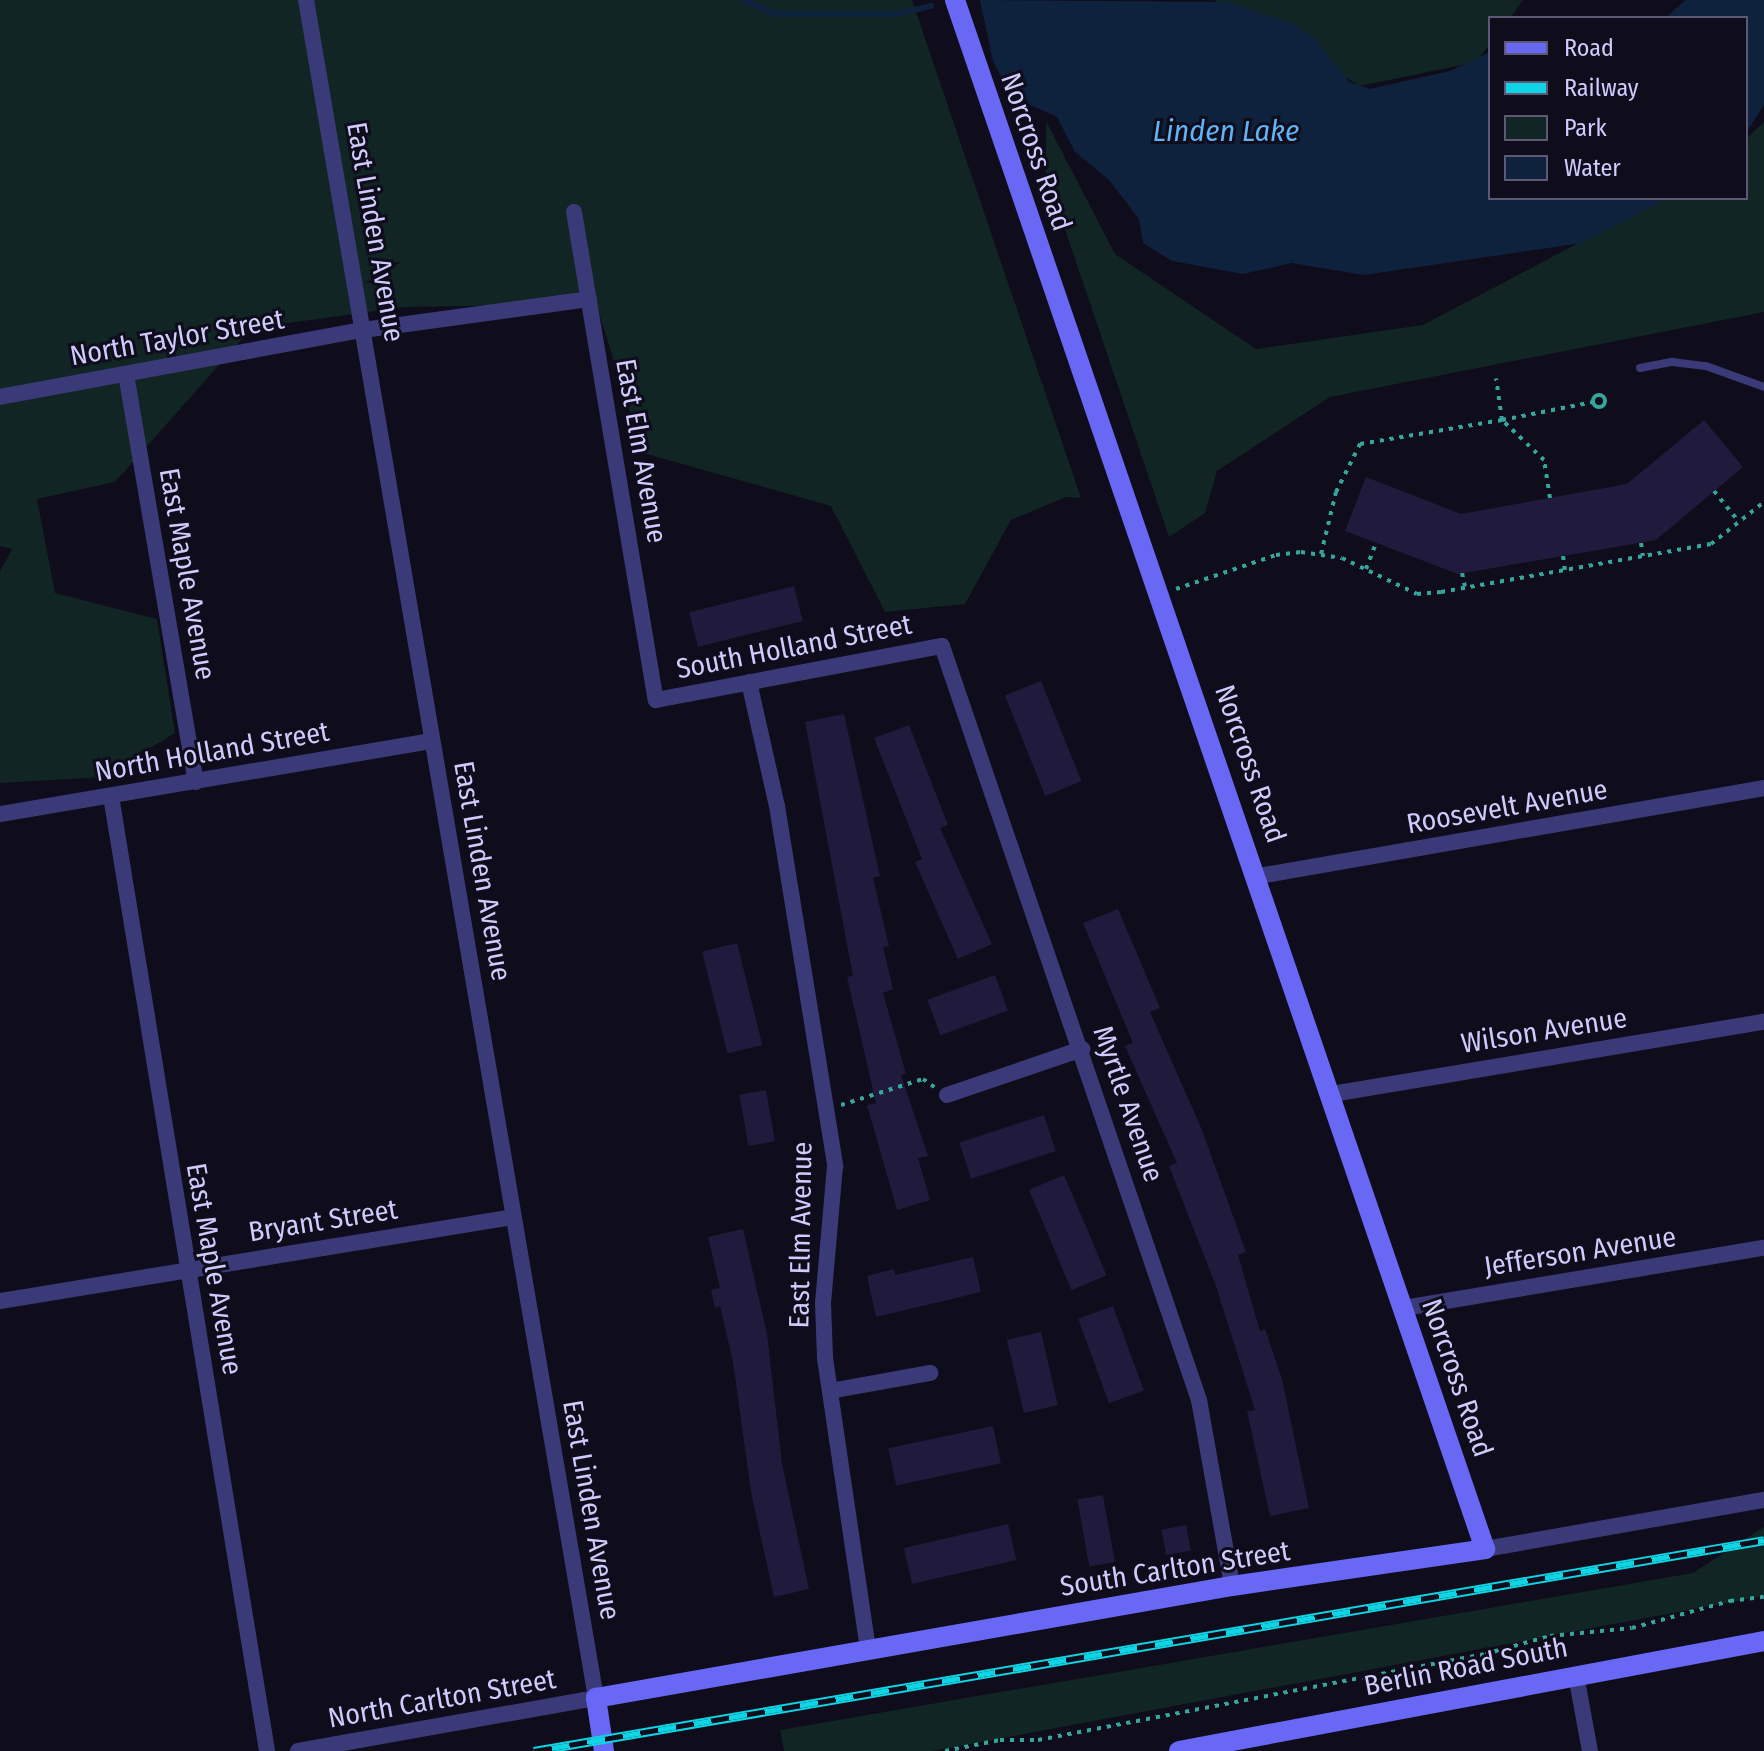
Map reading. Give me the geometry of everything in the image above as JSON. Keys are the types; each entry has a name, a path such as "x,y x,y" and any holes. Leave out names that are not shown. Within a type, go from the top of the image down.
{"street":[{"name":"East Linden Avenue","path":"306,0 604,1751"},
{"name":"Norcross Road","path":"955,0 1259,876 1485,1549"},
{"name":"East Elm Avenue","path":"574,212 656,700"},
{"name":"North Taylor Street","path":"0,397 363,330 589,299"},
{"name":"East Maple Avenue","path":"126,374 196,782"},
{"name":"South Holland Street","path":"656,700 942,646"},
{"name":"Myrtle Avenue","path":"942,646 1082,1049 1199,1400 1232,1586"},
{"name":"East Elm Avenue","path":"749,682 777,806 835,1166 823,1303 830,1391 868,1650"},
{"name":"North Holland Street","path":"0,814 432,741"},
{"name":"Roosevelt Avenue","path":"1259,876 1764,788"},
{"name":"East Maple Avenue","path":"111,796 267,1751"},
{"name":"Wilson Avenue","path":"1332,1094 1764,1022"},
{"path":"947,1095 1082,1049"},
{"name":"Bryant Street","path":"0,1301 513,1217"},
{"name":"Jefferson Avenue","path":"1404,1308 1764,1248"},
{"path":"830,1391 930,1373"},
{"name":"South Carlton Street","path":"596,1698 1232,1586 1485,1549 1764,1500"},
{"name":"Berlin Road South","path":"1179,1751 1265,1743 1576,1675 1764,1641"},
{"path":"1576,1675 1590,1751"},
{"name":"North Carlton Street","path":"298,1751 596,1698"}],"lane":[{"path":"1640,368 1672,362 1706,366 1764,387"}],"path":[{"path":"1496,378 1502,420 1544,460 1550,498"},
{"path":"1321,554 1336,492 1366,439 1502,420 1593,402"},
{"path":"1714,491 1738,521"},
{"path":"1176,589 1286,552 1321,554 1366,569 1417,594 1465,587 1711,544 1764,502"},
{"path":"1366,569 1376,543"},
{"path":"1641,543 1643,556"},
{"path":"1563,556 1565,570"},
{"path":"1462,573 1465,587"},
{"path":"827,1109 923,1079 947,1095"},
{"path":"945,1751 1000,1740 1038,1740 1085,1727 1485,1654 1550,1636 1632,1628 1764,1597"}],"green space":[{"path":"0,0 912,0 1081,498 1066,497 1011,520 965,604 885,612 831,506 643,453 596,304 404,307 252,328 115,482 37,499 55,593 157,619 175,733 103,777 0,783 0,572 12,549 0,546"},
{"path":"1214,0 1523,0 1511,16 1488,16 1488,47 1476,62 1360,86"},
{"path":"1046,121 1115,254 1256,349 1423,325 1660,200 1748,200 1748,137 1764,122 1764,312 1330,397 1217,471 1205,513 1169,537 1046,173"},
{"path":"1764,1527 1764,1596 933,1751 784,1751 780,1730 1693,1573"}],"water":[{"name":"Linden Lake","path":"980,0 1227,2 1291,23 1314,38 1349,82 1370,89 1450,71 1488,53 1488,200 1664,200 1582,243 1364,275 1292,263 1243,274 1172,261 1143,243 1139,219 1109,180 1075,152 1057,117 1011,96 993,61"},
{"path":"1686,0 1764,0 1764,105 1748,130 1748,16 1667,16"}],"building":[{"path":"1704,420 1743,467 1656,540 1458,574 1345,531 1366,477 1461,514 1627,484"},
{"path":"794,586 803,621 698,647 689,612"},
{"path":"1041,681 1081,781 1045,796 1005,696"},
{"path":"844,714 880,876 873,878 889,946 883,947 893,989 883,993 906,1074 901,1075 928,1156 918,1158 930,1200 897,1210 867,1105 876,1103 847,977 853,976 805,722"},
{"path":"909,725 948,825 940,828 992,944 958,959 915,862 922,859 874,738"},
{"path":"1118,909 1160,1008 1150,1012 1202,1130 1246,1252 1238,1255 1260,1331 1265,1329 1282,1379 1309,1508 1270,1516 1247,1411 1255,1410 1216,1286 1169,1166 1177,1163 1125,1046 1133,1043 1083,923"},
{"path":"737,943 762,1045 727,1054 702,952"},
{"path":"995,975 1008,1011 940,1035 927,1000"},
{"path":"766,1090 775,1141 748,1146 739,1095"},
{"path":"1044,1115 1056,1151 971,1179 959,1143"},
{"path":"1064,1175 1107,1275 1072,1290 1029,1190"},
{"path":"743,1229 767,1334 782,1464 809,1589 774,1597 751,1492 733,1362 720,1306 715,1308 711,1290 720,1288 708,1237"},
{"path":"973,1257 981,1292 876,1317 867,1276 894,1269 895,1275"},
{"path":"1113,1306 1144,1391 1109,1403 1078,1319"},
{"path":"1041,1332 1058,1405 1024,1413 1007,1340"},
{"path":"993,1426 1001,1463 896,1485 888,1448"},
{"path":"1103,1495 1115,1562 1089,1566 1077,1500"},
{"path":"1008,1524 1016,1560 912,1584 904,1548"},
{"path":"1186,1525 1191,1551 1166,1555 1161,1530"}],"waterway":[{"path":"744,0 776,14 896,14 931,6"}],"railway":[{"path":"534,1751 1764,1540"}]}
